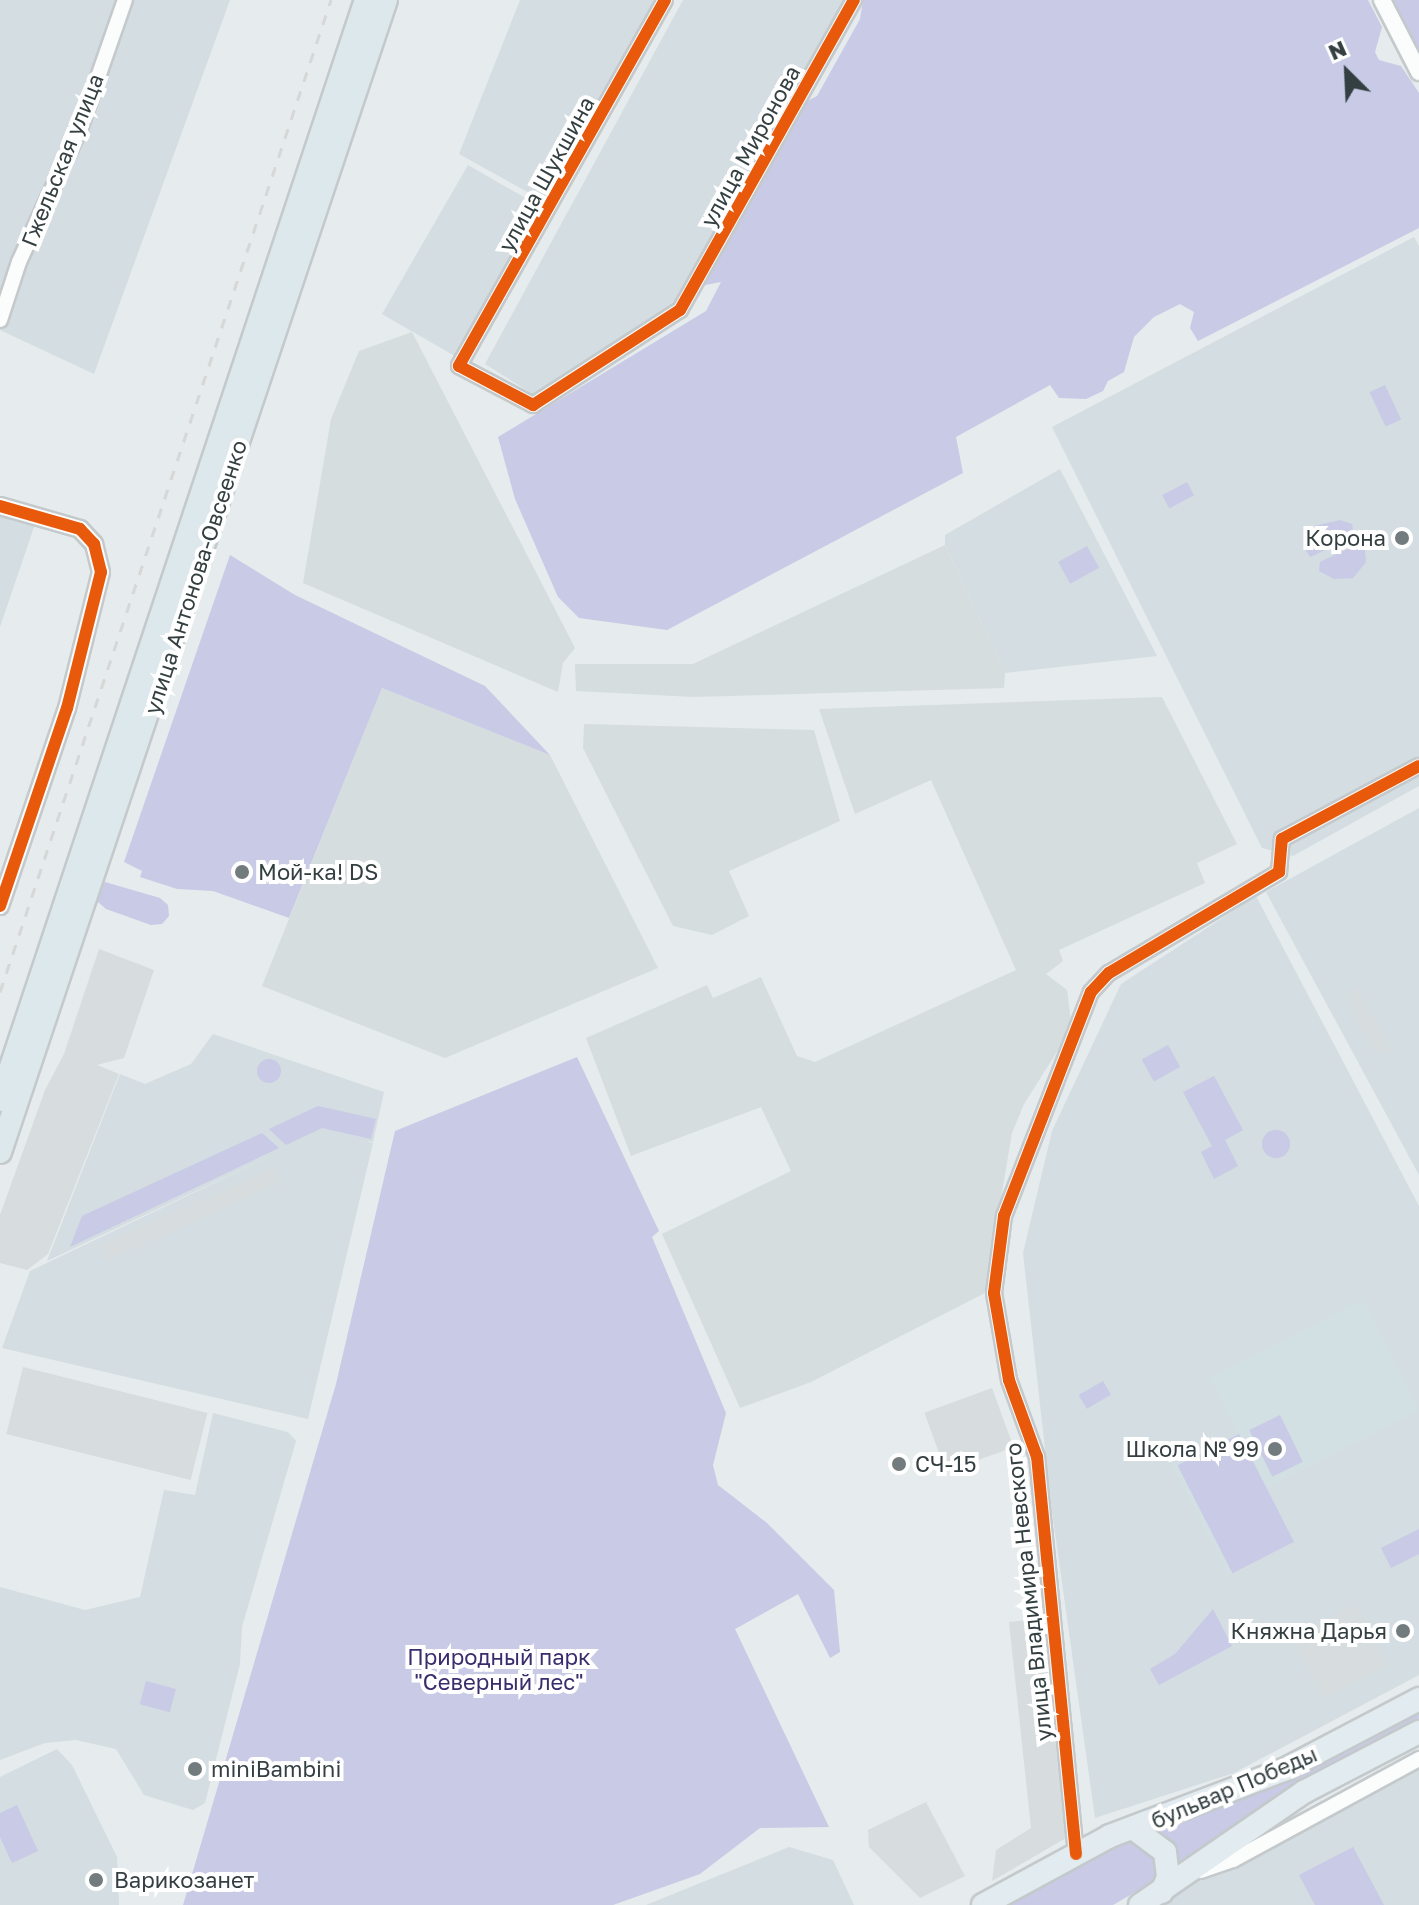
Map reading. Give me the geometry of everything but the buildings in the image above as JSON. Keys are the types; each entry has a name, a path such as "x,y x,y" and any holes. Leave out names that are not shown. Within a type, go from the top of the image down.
{"highway":[{"name":"улица Антонова-Овсеенко","path":"320,169 366,0"},
{"name":"улица Антонова-Овсеенко","path":"0,1152 3,1112 320,169 386,0"}],"main road":[{"name":"бульвар Победы","path":"983,1905 1076,1854 1133,1828 1284,1770 1419,1699"},
{"name":"бульвар Победы","path":"1140,1905 1186,1877 1304,1792 1419,1732"},
{"name":"бульвар Победы","path":"1133,1828 1165,1852 1168,1877 1162,1892"}],"street":[{"name":"Гжельская улица","path":"0,320 19,262 81,126 125,0"},
{"name":"улица Шукшина","path":"665,0 459,366 533,405 680,310"},
{"name":"улица Миронова","path":"680,310 854,0"},
{"path":"1382,0 1419,72"},
{"path":"0,506 72,524 94,544 100,591 67,708 0,906"},
{"name":"улица Владимира Невского","path":"1076,1854 1037,1457 1009,1380 994,1293 1004,1216 1091,992 1109,973 1279,872 1282,839 1419,766"},
{"path":"1186,1877 1233,1860 1419,1759"}],"shaded area":[{"path":"0,0 230,0 94,374 0,330"},
{"path":"520,0 657,0 551,205 459,154"},
{"path":"683,0 850,0 695,278 669,314 537,397 485,364"},
{"path":"468,165 543,208 457,357 382,314"},
{"path":"1414,237 1419,246 1419,786 1293,856 1262,848 1052,427"},
{"path":"412,332 575,648 563,663 558,692 303,583 331,419 359,351"},
{"path":"1060,469 1157,656 1005,673 945,545 945,535"},
{"path":"0,515 35,524 0,627"},
{"path":"945,545 1005,673 1004,688 694,697 576,691 575,664 693,664"},
{"path":"382,688 550,755 658,968 445,1058 262,986"},
{"path":"1162,697 1237,844 1197,863 1205,883 1059,950 1063,961 1046,974 1067,990 1072,1028 1024,1104 1012,1133 985,1293 811,1382 740,1408 662,1234 791,1171 761,1107 631,1156 586,1038 707,985 713,998 761,977 797,1056 815,1062 1016,970 931,780 855,814 819,709"},
{"path":"584,724 814,730 840,821 729,871 749,916 712,935 673,926 583,748"},
{"path":"1419,808 1419,1175 1266,892"},
{"path":"1256,896 1419,1206 1419,1675 1234,1773 1095,1818 1052,1511 1023,1253 1052,1131 1121,984"},
{"path":"99,949 154,970 124,1058 97,1065 119,1074 48,1254 27,1270 0,1263 0,1215 45,1090 64,1054"},
{"path":"1356,986 1393,1053 1375,1052 1346,998"},
{"path":"213,1034 384,1092 373,1142 365,1141 373,1143 308,1419 2,1348 30,1271 300,1142 47,1261 120,1074 145,1084 191,1064"},
{"path":"273,1168 280,1184 105,1261 99,1246"},
{"name":"Школа № 99","path":"1363,1299 1419,1411 1267,1488 1293,1542 1228,1575 1172,1466 1237,1433 1209,1377"},
{"path":"23,1367 207,1413 191,1480 6,1434"},
{"path":"992,1388 1014,1447 946,1472 924,1413"},
{"path":"213,1413 288,1432 296,1441 242,1627 240,1664 205,1803 193,1810 144,1795 116,1749 76,1740 45,1743 0,1760 0,1587 85,1610 140,1597 164,1490 195,1495"},
{"path":"1356,1605 1387,1666 1323,1698 1292,1638"},
{"path":"1042,1618 1066,1838 992,1881 996,1850 1031,1828 1009,1622"},
{"path":"57,1749 72,1765 117,1857 119,1905 0,1905 0,1777"},
{"path":"1419,1759 1419,1905 1140,1905"},
{"path":"926,1802 965,1876 920,1898 869,1847 868,1830"},
{"path":"789,1847 833,1860 854,1905 646,1905"}],"green space":[{"path":"863,0 1368,0 1382,27 1375,52 1379,60 1401,66 1419,93 1419,228 1198,341 1190,328 1194,312 1180,304 1154,317 1134,337 1124,372 1108,381 1103,391 1086,399 1059,398 1050,385 956,437 963,473 667,630 579,618 558,597 515,499 498,437 706,311 721,282 695,287 794,108 817,96 860,19"},
{"path":"1391,0 1419,0 1419,54"},
{"path":"1385,385 1401,419 1386,427 1370,392"},
{"path":"1187,482 1194,495 1169,508 1162,495"},
{"path":"1340,520 1352,524 1354,537 1310,557 1305,549 1314,526"},
{"path":"1364,541 1366,562 1353,578 1334,579 1319,571 1320,562"},
{"path":"1087,546 1099,568 1070,584 1058,562"},
{"path":"230,555 295,595 485,686 550,755 382,688 289,918 213,891 177,889 140,877 142,871 124,862"},
{"path":"105,882 160,898 168,905 169,916 162,924 151,925 106,909 98,902 97,891"},
{"path":"1168,1045 1180,1067 1154,1081 1142,1060"},
{"name":"Природный парк \"Северный лес\"","path":"577,1057 659,1231 652,1237 726,1413 713,1465 718,1485 767,1523 834,1590 840,1652 830,1658 798,1594 735,1629 829,1827 760,1828 700,1874 613,1905 183,1905 336,1384 395,1131"},
{"path":"269,1059 277,1063 281,1071 277,1079 269,1083 261,1079 257,1071 261,1063"},
{"path":"1214,1076 1243,1130 1225,1140 1238,1166 1214,1179 1201,1152 1212,1146 1183,1092"},
{"path":"318,1106 376,1119 371,1139 322,1128 286,1145 269,1129"},
{"path":"1276,1130 1286,1134 1290,1144 1286,1154 1276,1158 1266,1154 1262,1144 1266,1134"},
{"path":"262,1133 279,1148 70,1247 82,1216"},
{"path":"1103,1381 1111,1395 1087,1409 1079,1395"},
{"path":"1280,1415 1303,1462 1272,1477 1249,1430"},
{"path":"1239,1434 1294,1542 1232,1573 1178,1465"},
{"path":"1419,1529 1419,1554 1391,1568 1381,1548"},
{"path":"1213,1609 1232,1646 1159,1685 1150,1669 1175,1654"},
{"path":"146,1681 176,1689 170,1712 140,1704"},
{"path":"1419,1709 1419,1718 1288,1787 1176,1866 1170,1839 1156,1829 1288,1779"},
{"path":"17,1805 38,1851 12,1863 0,1837 0,1813"},
{"path":"1129,1840 1141,1842 1155,1855 1158,1873 1149,1884 1113,1905 1002,1905"},
{"path":"1353,1847 1384,1905 1315,1905 1299,1875"}],"railway":[{"path":"0,992 331,0"}],"cycle path":[{"path":"665,0 459,366 533,405 680,310 854,0"},
{"path":"0,506 80,529 94,544 101,572 67,708 0,906"},
{"path":"1076,1854 1037,1457 1009,1380 994,1293 1004,1216 1091,992 1109,973 1279,872 1282,839 1419,766"}],"place":[{"name":"Корона","path":"1402,538"},
{"name":"Мой-ка! DS","path":"242,872"},
{"name":"Школа № 99","path":"1275,1449"},
{"name":"СЧ-15","path":"899,1464"},
{"name":"Княжна Дарья","path":"1403,1631"},
{"name":"miniBambini","path":"195,1769"},
{"name":"Варикозанет","path":"96,1880"}]}
